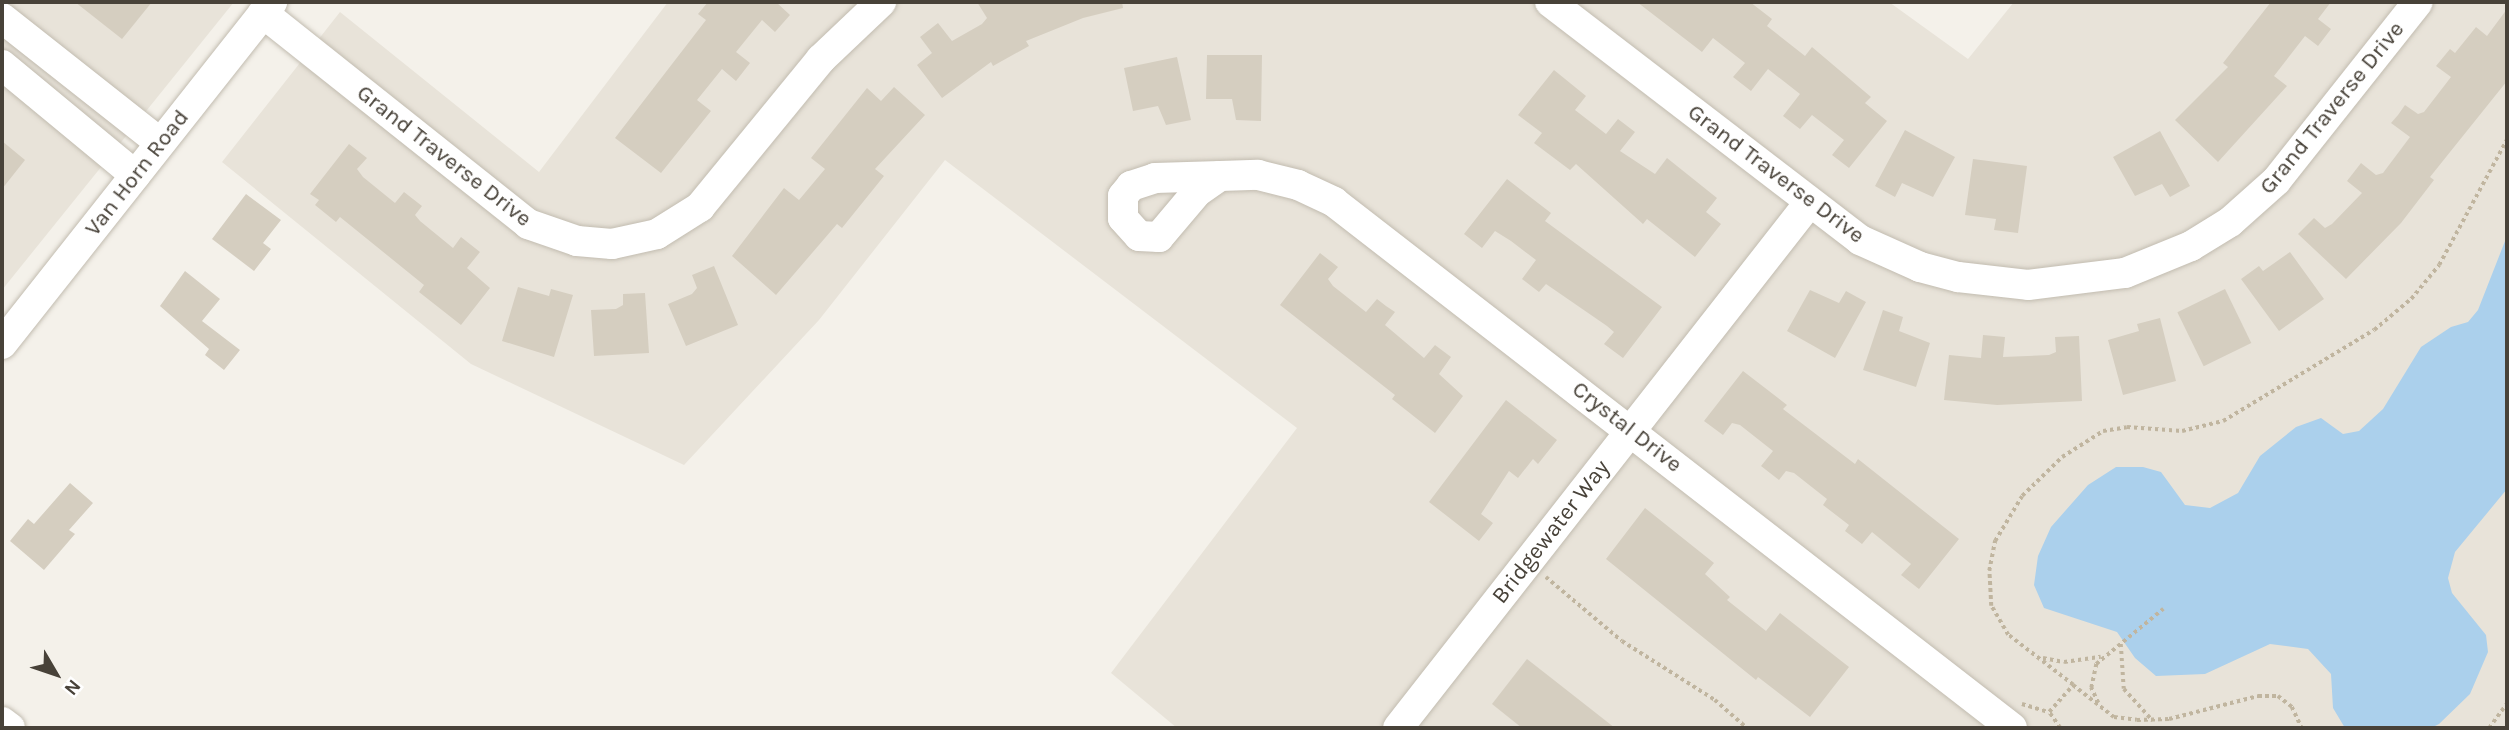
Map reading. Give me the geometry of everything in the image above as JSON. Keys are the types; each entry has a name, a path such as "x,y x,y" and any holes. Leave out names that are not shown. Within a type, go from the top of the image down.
{"street":[{"name":"Grand Traverse Drive","path":"267,7 528,224 577,242 611,244 657,234 700,207 821,59 881,2"},
{"name":"Grand Traverse Drive","path":"1550,2 1809,203 1881,251 1958,277 2028,285 2125,273 2196,244 2255,202 2276,181 2418,2"},
{"name":"Van Horn Road","path":"2,344 267,7"},
{"path":"2,18 160,144"},
{"path":"2,65 135,175"},
{"name":"Crystal Drive","path":"1220,176 1272,178 1334,202 2012,728"},
{"name":"Bridgewater Way","path":"1413,723 1527,564 1809,203"},
{"path":"2,722 10,728"}],"path":[{"path":"2302,728 2292,707 2266,694 2153,721 2123,719 2106,712 1998,622 1989,589 1995,541 2022,496 2062,457 2103,431 2127,427 2182,431 2223,421 2374,330 2416,293 2445,257 2507,139"},
{"path":"1527,564 1622,640 1715,700 1747,728"},
{"path":"2106,712 2091,688 2103,657 2162,609"},
{"path":"2122,642 2119,663 2124,689 2153,721"},
{"path":"2037,655 2064,662 2103,657"},
{"path":"2060,728 2049,712 2073,685"},
{"path":"2489,728 2507,703"}],"shaded area":[{"path":"2,2 234,2 2,290"},
{"path":"668,2 1889,2 1968,59 2014,2 2507,2 2507,728 1177,728 1111,673 1297,428 945,160 819,320 684,465 471,364 222,162 340,12 539,172"}],"water":[{"path":"2507,236 2507,489 2455,552 2448,578 2452,593 2486,635 2488,652 2470,694 2439,724 2431,728 2345,728 2333,708 2331,674 2308,649 2270,644 2205,674 2156,676 2135,658 2117,632 2044,608 2034,585 2038,556 2051,527 2088,485 2116,467 2143,467 2161,472 2185,505 2210,508 2238,493 2260,456 2296,427 2321,418 2343,434 2359,431 2383,409 2421,347 2451,327 2468,322 2478,310"}],"building":[{"path":"75,2 152,2 122,39"},
{"path":"708,2 776,2 790,15 775,32 762,20 736,52 750,63 736,81 722,69 697,100 711,111 661,173 615,138 706,20 698,14"},
{"path":"977,2 1122,2 1123,8 1083,18 1026,41 1029,46 993,66 991,62 942,98 917,65 932,53 920,37 938,23 952,41 982,24 987,18"},
{"path":"1637,2 1750,2 1772,19 1767,26 1805,56 1812,47 1871,97 1865,103 1887,121 1849,168 1832,155 1844,140 1812,115 1800,129 1783,116 1800,94 1768,69 1751,91 1733,77 1745,63 1713,38 1702,52"},
{"path":"2271,2 2331,2 2318,19 2331,29 2318,46 2305,36 2274,76 2287,86 2218,162 2175,120 2228,67 2223,63"},
{"path":"2507,9 2507,81 2430,177 2434,180 2401,223 2346,279 2298,234 2314,218 2325,228 2332,224 2362,193 2347,181 2361,163 2376,175 2383,173 2410,137 2391,123 2405,105 2418,114 2424,112 2451,77 2436,66 2450,49 2455,53 2476,27 2487,36"},
{"path":"1207,55 1262,55 1261,121 1236,120 1232,99 1206,99"},
{"path":"1177,57 1191,120 1166,125 1158,106 1133,111 1124,68"},
{"path":"1554,70 1586,96 1575,110 1606,134 1618,119 1635,132 1620,151 1655,174 1667,158 1717,198 1706,212 1721,224 1695,257 1647,219 1643,224 1576,164 1570,170 1534,143 1542,133 1518,115"},
{"path":"894,87 925,115 875,169 884,176 842,228 837,224 776,295 732,256 784,188 799,200 825,169 811,158 867,88 881,101"},
{"path":"1905,130 1955,157 1933,197 1902,183 1895,197 1875,186"},
{"path":"2160,131 2190,186 2170,197 2162,184 2135,196 2113,157"},
{"path":"2,141 25,160 2,189"},
{"path":"349,144 367,158 357,169 363,177 395,203 404,192 422,206 415,215 453,248 461,237 480,252 467,268 490,288 461,325 419,292 424,285 340,217 336,222 315,205 319,200 310,194"},
{"path":"1973,159 2027,166 2018,233 1994,230 1996,219 1965,215"},
{"path":"1507,179 1551,213 1545,221 1662,307 1623,358 1604,344 1614,332 1607,326 1546,284 1539,292 1522,279 1536,260 1495,231 1482,248 1464,234"},
{"path":"246,194 281,220 263,243 271,249 254,271 212,239"},
{"path":"2290,252 2324,299 2279,331 2241,279 2259,266 2263,271"},
{"path":"1320,253 1338,267 1328,279 1333,286 1366,312 1377,299 1395,312 1385,325 1424,358 1435,345 1451,357 1439,374 1463,396 1435,433 1392,399 1395,395 1280,305"},
{"path":"714,266 738,325 686,346 668,304 692,294 697,288 692,275"},
{"path":"185,271 220,299 202,321 240,350 224,370 205,355 209,349 160,306"},
{"path":"518,287 549,296 551,289 573,295 554,357 502,341"},
{"path":"2225,289 2251,343 2204,366 2177,312"},
{"path":"1810,290 1839,303 1846,291 1866,302 1835,358 1787,331"},
{"path":"645,293 649,353 594,356 591,310 616,309 623,305 623,294"},
{"path":"1883,310 1903,317 1899,331 1930,343 1916,387 1863,370"},
{"path":"2160,318 2176,381 2123,395 2108,340 2139,331 2137,324"},
{"path":"1983,335 2005,337 2003,357 2049,355 2056,352 2055,337 2079,336 2082,401 1997,405 1944,400 1949,355 1981,358"},
{"path":"1743,371 1787,405 1783,409 1855,464 1858,459 1959,539 1919,589 1901,575 1911,564 1872,532 1862,544 1845,531 1849,525 1823,505 1827,499 1794,473 1786,471 1779,480 1761,466 1773,451 1740,425 1732,423 1723,435 1704,421"},
{"path":"1506,400 1557,440 1538,464 1533,459 1518,478 1509,471 1481,514 1493,523 1479,541 1429,502"},
{"path":"70,483 93,503 69,530 75,534 44,570 10,541 28,519 34,524"},
{"path":"1645,508 1714,563 1705,574 1730,597 1727,600 1766,631 1780,613 1849,667 1810,717 1758,677 1756,680 1606,559"},
{"path":"1527,659 1615,728 1522,728 1492,704"}]}
